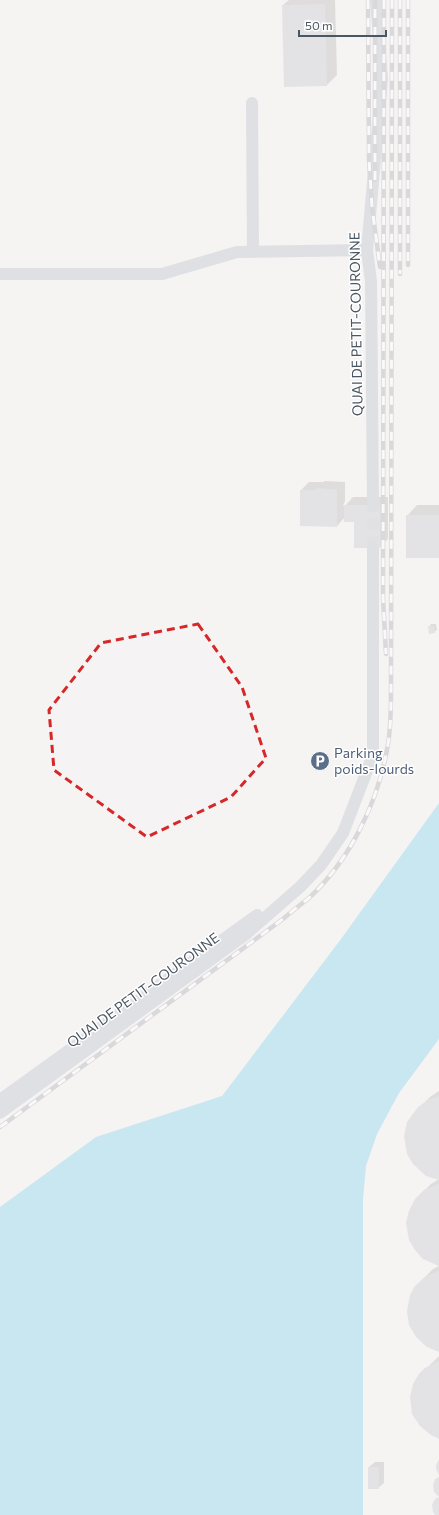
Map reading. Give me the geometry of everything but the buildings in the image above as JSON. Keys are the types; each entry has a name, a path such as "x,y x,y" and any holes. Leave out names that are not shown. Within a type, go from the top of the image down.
{"street":[{"name":"QUAI DE PETIT-COURONNE","path":"373,505 371,281 367,250 382,80 376,0"},
{"path":"252,102 253,251"},
{"path":"0,274 162,274 237,252 367,250"},
{"name":"QUAI DE PETIT-COURONNE","path":"0,1113 245,935 300,887 321,865 343,833 373,755 373,548"},
{"name":"QUAI DE PETIT-COURONNE","path":"0,1100 249,920 300,887"}],"highlighted area":[{"path":"198,624 242,687 266,758 231,797 147,837 54,770 49,710 101,643"}],"water":[{"path":"439,803 439,1039 399,1093 377,1134 366,1166 363,1199 363,1515 0,1515 0,1207 96,1137 222,1096 341,939"}],"tunnel":[{"path":"373,505 373,548"}],"railway":[{"path":"368,0 369,159 372,207 380,267"},
{"path":"375,0 375,180"},
{"path":"384,0 383,598 386,654"},
{"path":"0,1127 283,919 309,898 338,865 350,847 361,827 378,786 388,744 391,710 392,0"},
{"path":"400,0 400,274"},
{"path":"408,0 408,265"}],"place":[{"name":"Parking poids-lourds","path":"320,761"}]}
